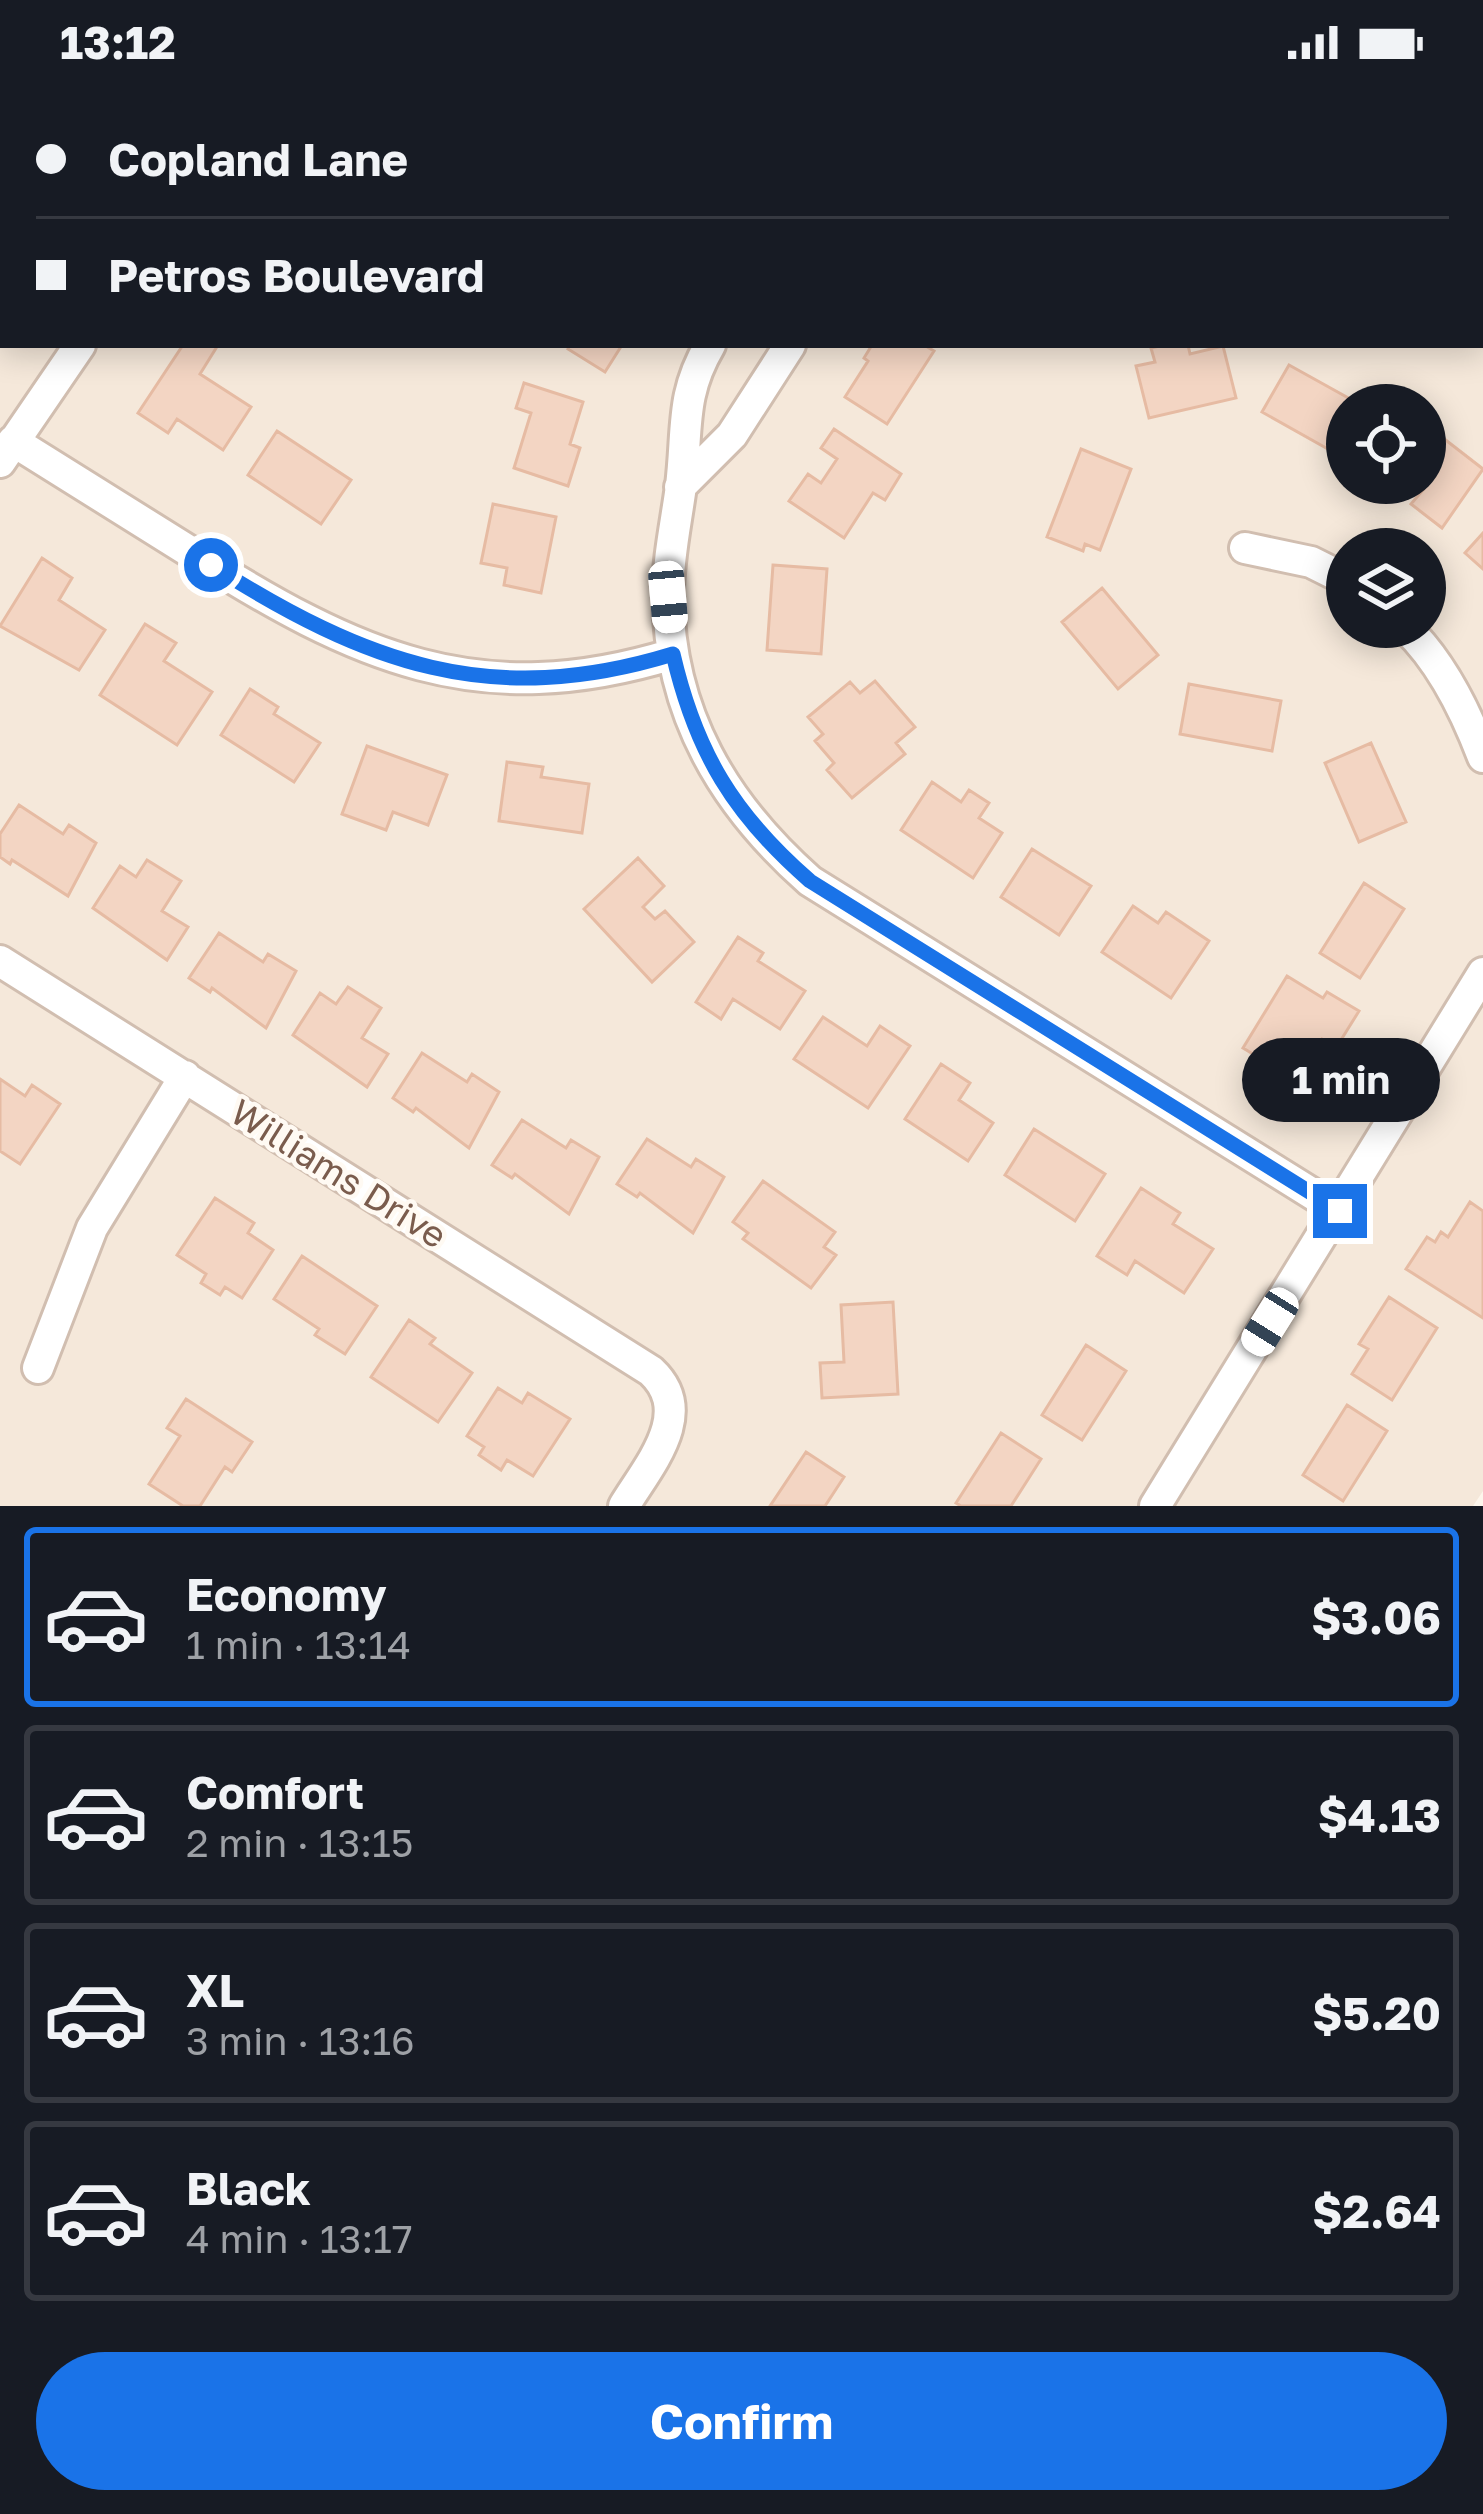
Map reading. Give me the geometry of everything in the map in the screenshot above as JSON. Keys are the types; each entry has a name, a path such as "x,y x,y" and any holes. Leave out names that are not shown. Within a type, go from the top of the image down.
{"street":[{"path":"78,348 7,451 289,615 352,645 416,667 534,679 590,674 673,654"},
{"path":"708,348 690,379 669,578 673,654 682,693 720,783 764,838 810,881 1340,1211"},
{"path":"680,487 732,435 788,348"},
{"path":"1245,548 1326,570"},
{"path":"1425,648 1473,730 1483,757"},
{"name":"Williams Drive","path":"0,961 651,1371 669,1396 670,1426 624,1506"},
{"path":"1155,1506 1483,974"},
{"path":"38,1368 92,1228 185,1076"}],"shaded area":[{"path":"0,348 1483,348 1483,1491 1473,1506 0,1506"}],"building":[{"path":"181,348 216,348 200,374 251,407 223,450 177,419 168,433 138,413"},
{"path":"568,348 620,348 605,372"},
{"path":"870,348 934,351 887,424 845,397 868,361 864,358"},
{"path":"1151,348 1189,348 1190,354 1224,348 1236,398 1149,418 1136,366 1155,362"},
{"path":"1289,365 1326,386 1326,448 1262,412"},
{"path":"524,383 583,402 570,444 580,448 568,486 514,468 531,413 516,408"},
{"path":"834,429 901,474 885,500 873,493 844,538 789,501 808,474 821,483 837,459 821,448"},
{"path":"277,431 351,480 321,524 248,475"},
{"path":"1446,440 1483,469 1442,528 1411,504 1446,504"},
{"path":"1081,449 1131,469 1100,550 1085,544 1083,551 1047,537"},
{"path":"493,504 556,517 541,593 504,585 507,568 481,563"},
{"path":"1483,533 1483,569 1465,553"},
{"path":"42,558 72,578 59,600 105,630 79,670 0,626"},
{"path":"773,565 827,569 821,654 767,650"},
{"path":"1102,588 1158,655 1118,689 1062,622"},
{"path":"145,624 176,643 164,661 212,692 177,745 100,695"},
{"path":"875,681 915,727 896,743 905,754 852,798 827,770 834,763 815,741 823,734 808,717 850,682 860,693"},
{"path":"1189,684 1281,701 1272,751 1180,734"},
{"path":"250,689 278,707 274,714 320,743 294,782 221,735"},
{"path":"1371,743 1406,822 1359,842 1325,763"},
{"path":"367,746 447,775 428,825 393,812 386,830 342,814"},
{"path":"507,762 543,767 541,777 589,784 582,833 499,821"},
{"path":"932,782 961,802 969,790 989,803 979,818 1002,833 973,878 901,830"},
{"path":"19,805 63,834 69,825 96,843 68,896 0,857 0,834"},
{"path":"1032,849 1091,886 1059,935 1001,897"},
{"path":"638,858 664,886 643,907 655,919 665,911 694,942 652,982 584,909"},
{"path":"147,860 181,881 162,911 188,927 167,960 93,908 120,866 136,877"},
{"path":"1364,883 1404,909 1360,978 1320,953"},
{"path":"1133,906 1158,923 1166,912 1209,941 1171,998 1102,952"},
{"path":"219,933 263,962 268,954 296,971 266,1028 212,988 210,992 189,978"},
{"path":"738,937 763,953 758,961 805,991 780,1029 733,999 721,1019 696,1002"},
{"path":"1287,976 1323,998 1327,992 1359,1011 1336,1048 1322,1039 1312,1055 1302,1048 1286,1074 1243,1048"},
{"path":"348,987 381,1008 362,1038 388,1054 367,1087 293,1035 320,993 336,1004"},
{"path":"823,1017 867,1046 880,1026 910,1046 868,1108 794,1059"},
{"path":"422,1053 467,1082 472,1074 499,1092 469,1148 416,1108 413,1112 393,1098"},
{"path":"941,1064 970,1083 959,1100 993,1123 968,1161 905,1119"},
{"path":"0,1079 25,1096 32,1085 60,1104 20,1164 0,1151"},
{"path":"522,1120 566,1148 571,1140 599,1157 569,1214 515,1174 512,1178 492,1165"},
{"path":"1034,1129 1105,1174 1075,1221 1005,1175"},
{"path":"647,1139 691,1167 696,1159 724,1177 693,1233 640,1193 637,1197 617,1184"},
{"path":"763,1181 835,1232 824,1247 836,1255 811,1288 743,1239 748,1233 733,1222"},
{"path":"1141,1188 1180,1213 1173,1224 1213,1249 1184,1293 1135,1261 1127,1275 1097,1256"},
{"path":"215,1198 254,1223 248,1233 273,1250 242,1298 225,1287 220,1295 201,1283 206,1274 177,1255"},
{"path":"1470,1202 1483,1211 1483,1318 1406,1269 1427,1237 1435,1242 1441,1232 1448,1237"},
{"path":"302,1256 377,1306 345,1354 315,1335 319,1329 274,1299"},
{"path":"1389,1297 1437,1328 1392,1400 1352,1374 1368,1349 1359,1344"},
{"path":"893,1302 898,1394 822,1398 820,1363 844,1362 841,1305"},
{"path":"409,1320 435,1338 430,1344 472,1373 438,1422 371,1377"},
{"path":"1086,1345 1126,1371 1082,1440 1042,1415"},
{"path":"498,1388 522,1403 528,1393 570,1419 533,1476 507,1460 501,1470 479,1455 484,1447 467,1436"},
{"path":"186,1399 252,1442 232,1472 225,1467 200,1506 183,1506 149,1484 180,1436 167,1428"},
{"path":"1347,1405 1387,1431 1343,1501 1303,1475"},
{"path":"1001,1433 1041,1459 1011,1506 961,1506 956,1503"},
{"path":"806,1452 844,1477 825,1506 770,1506"}],"route":[{"path":"211,565 289,615 352,645 416,667 534,679 590,674 673,654 682,693 720,783 741,813 810,881 1340,1211"}]}
